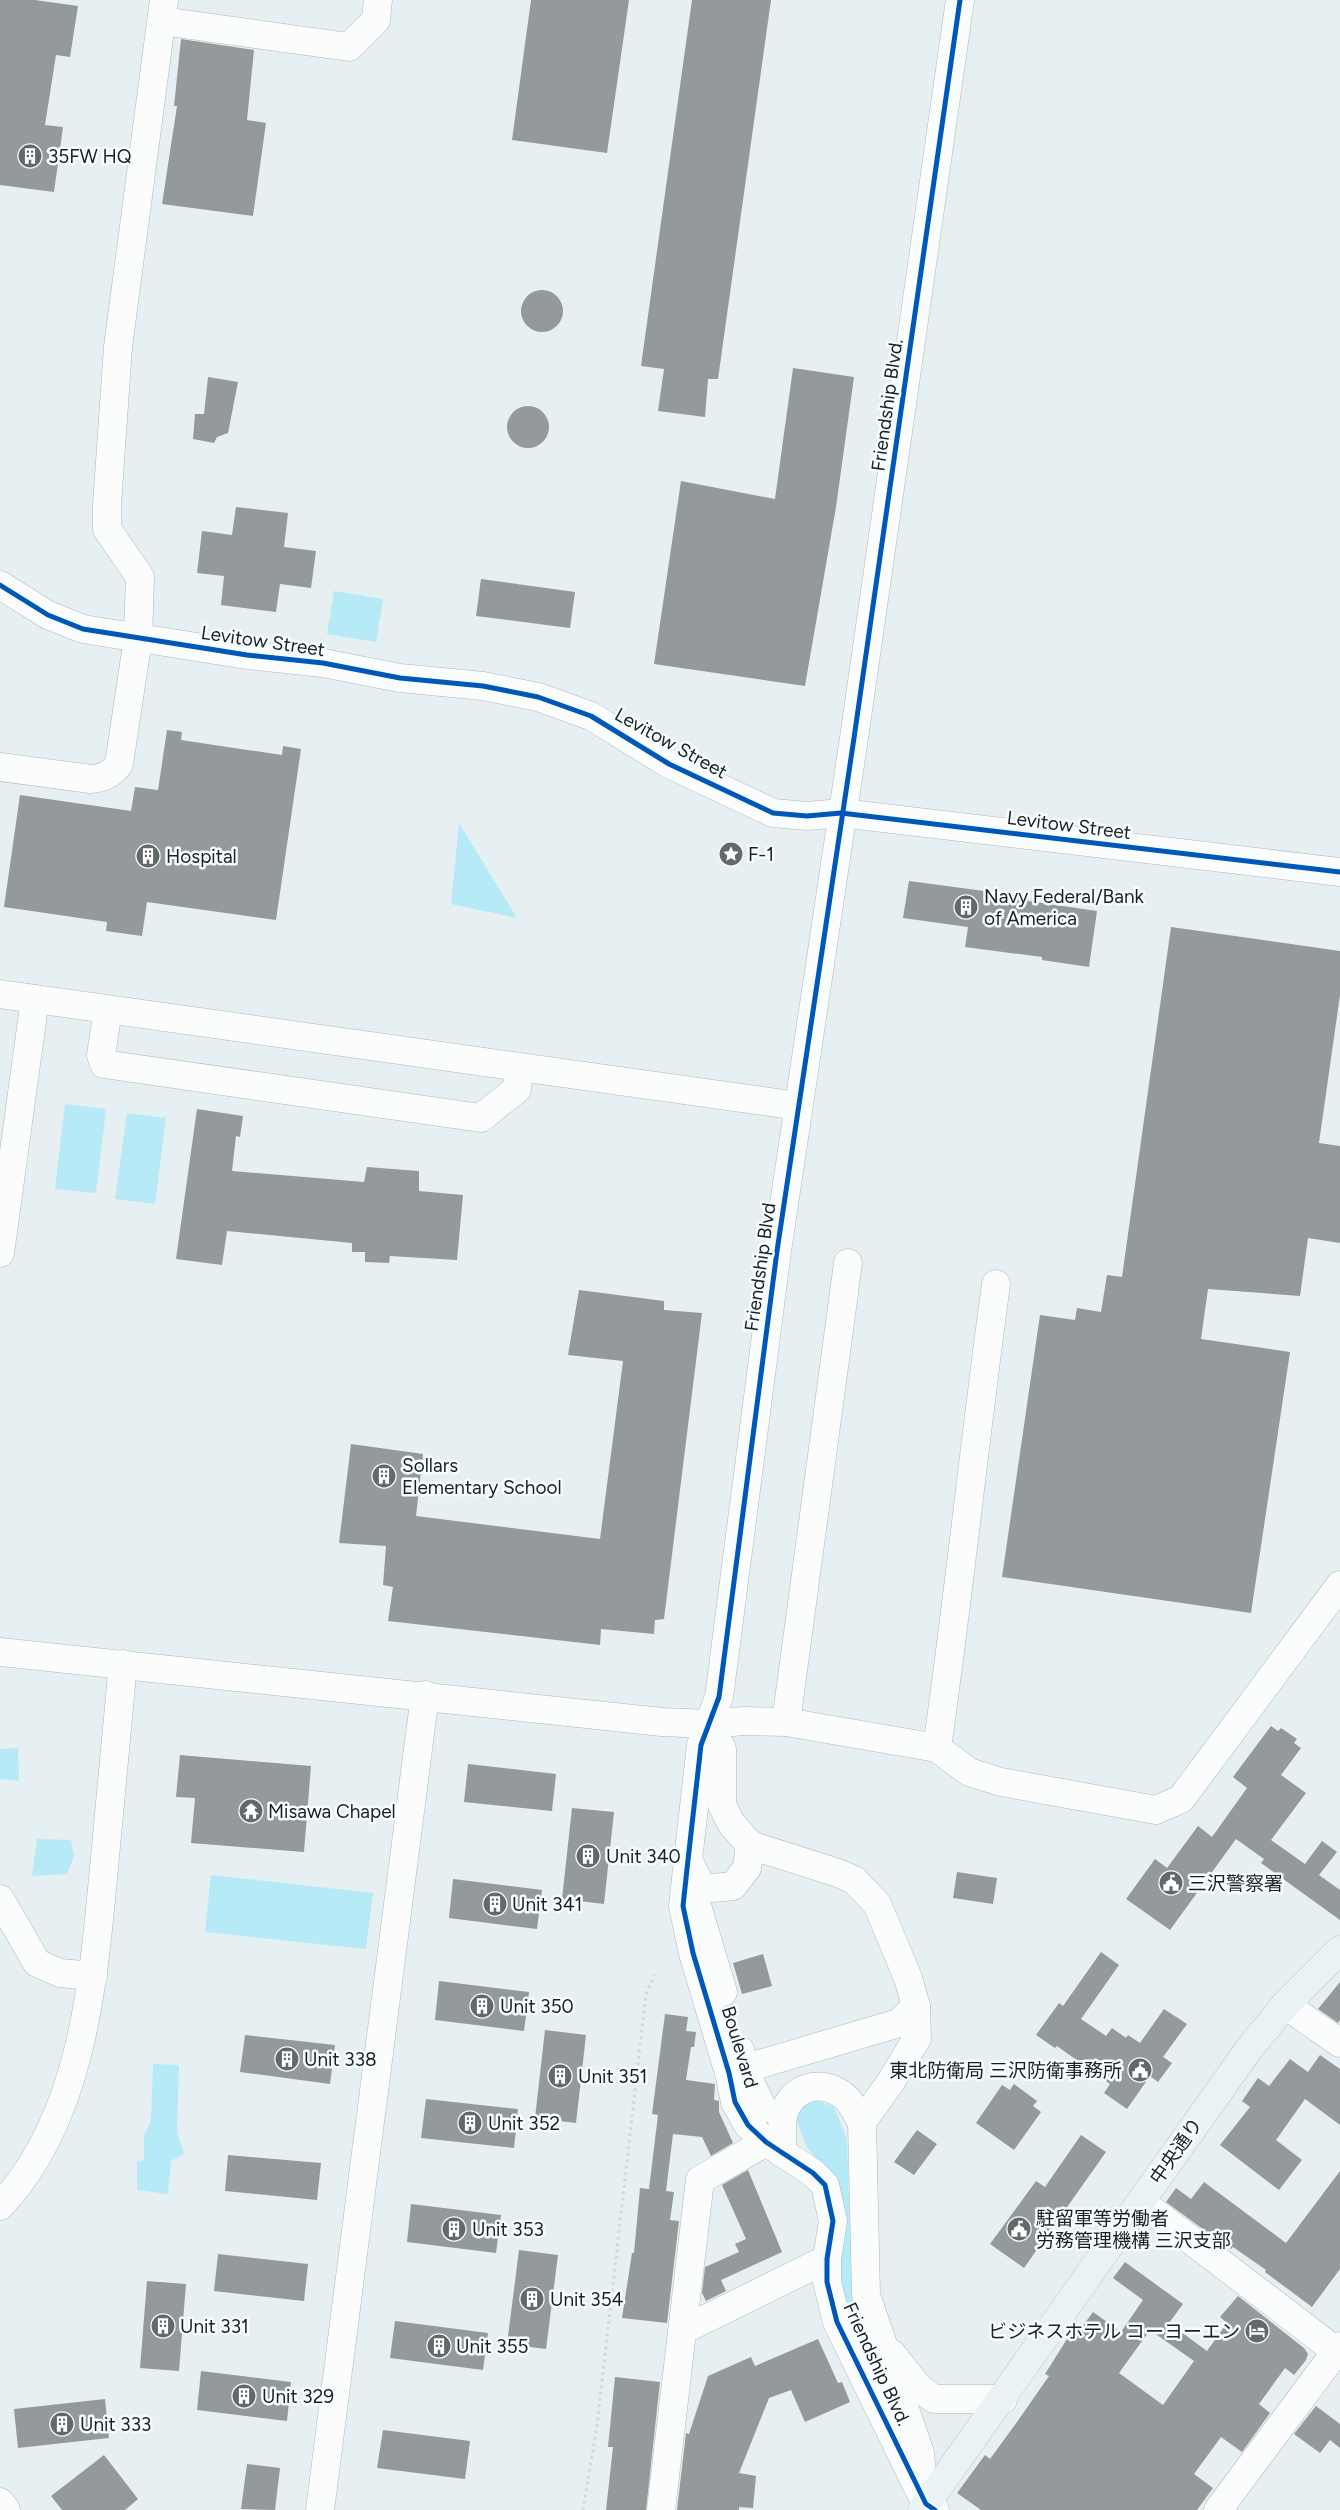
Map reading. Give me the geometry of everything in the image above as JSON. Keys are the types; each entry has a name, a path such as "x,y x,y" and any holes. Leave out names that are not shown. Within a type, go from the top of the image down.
{"main road":[{"name":"中央通り","path":"928,2508 1002,2399 1249,2049 1285,2005 1340,1950"}],"street":[{"path":"0,767 91,779 113,772 119,764 138,638 140,577 108,529 107,505 118,347 163,11 348,47 376,20 378,0"},
{"name":"Friendship Blvd.","path":"841,813 856,728 960,0"},
{"name":"Levitow Street","path":"0,584 48,615 83,629 247,655 323,663 400,678 483,686 538,696 591,716 669,764 773,813 807,816 841,813 1340,872"},
{"name":"Friendship Blvd","path":"692,1870 701,1745 719,1697 798,1106 841,813"},
{"path":"0,994 798,1106"},
{"path":"0,1253 35,999"},
{"path":"108,1010 101,1055 104,1064 481,1118 517,1089 519,1068"},
{"path":"786,1722 848,1263"},
{"path":"936,1748 970,1499 974,1446 996,1284"},
{"path":"0,1652 425,1695 662,1722 709,1724 744,1721 786,1722 936,1748 969,1772 1001,1782 1156,1810 1181,1799 1340,1585"},
{"path":"0,2206 12,2193 35,2160 53,2122 72,2072 93,1976 123,1664"},
{"path":"320,2510 425,1695"},
{"path":"661,2510 700,2180 774,2147 783,2117 791,2099 805,2088 824,2087 845,2097 862,2122 890,2083 917,2038 916,2006 908,1978 877,1904 854,1880 838,1873 750,1845 731,1823 722,1805 722,1750 709,1724"},
{"path":"692,1870 703,1889 733,1886 747,1868 750,1845"},
{"path":"692,1870 683,1906 693,1953 737,2071 899,2023 916,2006"},
{"name":"Boulevard","path":"692,1870 697,1904 721,1982 737,2071 763,2110"},
{"path":"0,1899 37,1963 60,1973 93,1976"},
{"path":"1285,2005 1340,2043"},
{"name":"Friendship Blvd.","path":"737,2071 735,2102 748,2125 774,2147 813,2173 825,2186 834,2221 827,2259 827,2282 837,2322 928,2508"},
{"name":"Friendship Blvd.","path":"862,2122 866,2295 878,2337 920,2454 928,2508"},
{"path":"1141,2202 1339,2351 1218,2510"},
{"path":"683,2330 827,2259"},
{"name":"Friendship Blvd.","path":"878,2337 918,2387 934,2399 1002,2399"},
{"path":"0,2502 6,2510"}],"path":[{"path":"583,2510 597,2425 645,2004 654,1975"}],"shaded area":[{"path":"334,591 383,599 376,642 327,634"},
{"path":"459,823 517,918 451,904"},
{"path":"65,1104 106,1109 96,1193 55,1189"},
{"path":"127,1113 166,1118 155,1204 115,1199"},
{"path":"18,1748 19,1781 0,1779 0,1749"},
{"path":"37,1839 71,1840 74,1856 67,1874 32,1876"},
{"path":"211,1875 373,1893 366,1949 205,1932"},
{"path":"153,2064 179,2065 177,2132 184,2154 171,2161 168,2194 137,2190 137,2162 144,2160 144,2135 151,2121"},
{"path":"816,2100 834,2107 847,2139 852,2294 879,2359 902,2435 837,2293 836,2183 807,2147 796,2120 800,2108"}],"building":[{"path":"0,0 35,0 78,6 70,57 56,55 45,125 63,127 54,192 0,185"},
{"path":"531,0 629,0 607,153 512,140"},
{"path":"692,0 771,0 718,379 708,379 705,417 658,411 664,369 641,366"},
{"path":"181,39 254,50 247,120 266,123 253,216 162,204 177,106 174,106"},
{"path":"542,290 557,296 563,311 557,326 542,332 527,326 521,311 527,296"},
{"path":"793,368 854,377 836,507 805,686 654,664 681,481 775,499"},
{"path":"208,377 238,382 228,433 217,437 214,443 193,439 195,414 204,414"},
{"path":"528,406 543,412 549,427 543,442 528,448 513,442 507,427 513,412"},
{"path":"236,507 288,513 284,547 316,551 311,588 280,584 276,612 221,605 224,576 197,573 202,531 232,535"},
{"path":"481,579 575,592 570,628 476,616"},
{"name":"Hospital","path":"167,730 182,732 181,740 282,755 283,746 301,749 276,920 147,902 142,936 106,931 107,922 4,907 20,795 131,811 135,787 158,790"},
{"path":"909,881 1029,897 1028,901 1097,911 1089,967 1042,960 1042,957 965,947 968,927 903,918"},
{"path":"1171,927 1340,951 1340,995 1319,1143 1340,1146 1340,1243 1308,1238 1300,1296 1208,1289 1201,1339 1290,1352 1251,1613 1002,1577 1040,1315 1075,1320 1077,1308 1101,1312 1107,1275 1122,1277"},
{"path":"197,1109 243,1116 240,1137 236,1136 232,1171 364,1182 367,1167 419,1171 419,1191 463,1195 457,1260 390,1256 389,1263 365,1262 365,1252 352,1252 352,1243 227,1231 222,1265 176,1259"},
{"name":"Sollars Elementary School","path":"579,1290 664,1301 664,1310 702,1313 664,1619 655,1620 654,1634 601,1629 600,1645 388,1621 393,1587 383,1585 386,1546 339,1543 351,1444 423,1454 416,1516 600,1539 623,1361 568,1355"},
{"path":"1271,1726 1278,1731 1281,1728 1297,1739 1294,1743 1301,1748 1281,1775 1306,1793 1271,1840 1305,1864 1322,1841 1337,1852 1319,1875 1340,1890 1340,1920 1261,1863 1264,1859 1236,1839 1170,1930 1126,1899 1155,1859 1167,1868 1198,1826 1212,1837 1247,1788 1233,1777"},
{"name":"Misawa Chapel","path":"180,1755 311,1766 304,1852 191,1843 195,1798 176,1797"},
{"path":"468,1764 556,1774 552,1811 464,1802"},
{"name":"Unit 340","path":"572,1808 614,1812 604,1904 562,1899"},
{"path":"957,1872 997,1878 993,1904 953,1898"},
{"name":"Unit 341","path":"453,1879 542,1890 537,1929 449,1918"},
{"path":"1101,1952 1119,1965 1081,2019 1106,2036 1112,2028 1126,2038 1128,2035 1140,2043 1164,2009 1187,2024 1163,2057 1172,2063 1158,2082 1150,2076 1127,2109 1104,2093 1110,2084 1057,2046 1055,2048 1036,2035 1059,2003 1063,2006"},
{"path":"763,1954 772,1986 742,1994 733,1963"},
{"name":"Unit 350","path":"439,1981 529,1992 524,2031 435,2020"},
{"path":"1340,1982 1340,2020 1338,2023 1318,2009"},
{"path":"665,2014 688,2017 686,2031 696,2032 694,2047 691,2047 686,2080 715,2084 714,2100 719,2101 719,2112 733,2143 711,2156 702,2137 673,2134 666,2191 674,2192 670,2220 679,2221 667,2323 622,2318 632,2253 634,2253 640,2188 649,2189 658,2115 652,2114"},
{"name":"Unit 351","path":"545,2030 586,2035 576,2123 535,2118"},
{"name":"Unit 338","path":"245,2035 335,2045 330,2084 240,2072"},
{"path":"1320,2055 1340,2069 1340,2125 1305,2099 1276,2140 1302,2160 1279,2190 1220,2145 1250,2107 1242,2101 1258,2078 1269,2086 1290,2059 1308,2072"},
{"path":"1014,2084 1037,2101 1033,2106 1041,2112 1014,2150 976,2123 1002,2085 1010,2090"},
{"name":"Unit 352","path":"426,2099 518,2109 514,2148 421,2138"},
{"path":"917,2130 937,2144 914,2175 894,2162"},
{"path":"1081,2135 1106,2152 1024,2268 990,2244 1036,2181 1045,2187"},
{"path":"228,2155 321,2163 317,2200 225,2191"},
{"path":"748,2170 782,2252 721,2280 726,2291 706,2301 702,2293 705,2267 739,2252 735,2244 746,2239 722,2185"},
{"path":"1340,2171 1340,2269 1312,2307 1265,2272 1266,2270 1233,2247 1231,2249 1166,2202 1176,2188 1191,2199 1204,2182 1286,2243"},
{"name":"Unit 353","path":"411,2204 501,2215 496,2253 407,2242"},
{"name":"Unit 354","path":"519,2250 558,2255 546,2349 507,2344"},
{"path":"218,2254 308,2264 304,2301 214,2291"},
{"path":"1125,2262 1183,2304 1169,2323 1207,2351 1227,2323 1220,2317 1238,2296 1304,2348 1308,2354 1306,2360 1294,2375 1285,2368 1259,2404 1270,2413 1242,2452 1221,2437 1194,2474 1213,2488 1197,2510 981,2510 957,2493 985,2455 990,2459 1017,2422 1049,2376 1045,2374 1067,2339 1071,2342 1093,2312 1121,2332 1143,2300 1113,2278","holes":["1150,2330 1194,2361 1163,2405 1119,2373"]},
{"name":"Unit 331","path":"147,2281 186,2284 179,2371 140,2368"},
{"name":"Unit 355","path":"395,2321 488,2333 483,2370 390,2358"},
{"path":"818,2339 838,2383 842,2382 850,2402 805,2422 791,2390 769,2398 739,2473 756,2476 753,2508 739,2507 739,2510 677,2510 686,2433 689,2434 708,2376 751,2357 755,2366"},
{"name":"Unit 329","path":"201,2371 291,2382 287,2421 197,2410"},
{"path":"615,2377 660,2382 646,2510 606,2510 613,2447 608,2447"},
{"name":"Unit 333","path":"105,2399 109,2438 18,2448 14,2409"},
{"path":"1316,2406 1340,2424 1340,2448 1330,2440 1320,2453 1294,2434"},
{"path":"383,2430 470,2441 465,2479 377,2468"},
{"path":"104,2455 138,2499 125,2510 62,2510 51,2496"},
{"path":"247,2464 280,2468 275,2510 241,2509"}],"cycle path":[{"path":"935,2510 926,2504 837,2322 827,2282 827,2259 833,2221 825,2185 813,2173 766,2142 748,2125 735,2102 729,2073 693,1953 683,1906 701,1745 719,1697 777,1251 854,738 960,0"},
{"path":"0,585 48,615 83,629 247,655 323,663 400,678 483,686 538,697 591,716 669,764 773,813 807,816 841,813 1340,872"}],"place":[{"name":"35FW HQ","path":"30,156"},
{"name":"F-1","path":"731,854"},
{"name":"Hospital","path":"148,856"},
{"name":"Navy Federal/Bank of America","path":"966,907"},
{"name":"Sollars Elementary School","path":"384,1476"},
{"name":"Misawa Chapel","path":"251,1811"},
{"name":"Unit 340","path":"588,1856"},
{"name":"三沢警察署","path":"1171,1883"},
{"name":"Unit 341","path":"495,1904"},
{"name":"Unit 350","path":"482,2006"},
{"name":"Unit 338","path":"287,2059"},
{"name":"東北防衛局 三沢防衛事務所","path":"1140,2070"},
{"name":"Unit 351","path":"560,2076"},
{"name":"Unit 352","path":"470,2123"},
{"name":"Unit 353","path":"454,2229"},
{"name":"駐留軍等労働者 労務管理機構 三沢支部","path":"1019,2229"},
{"name":"Unit 354","path":"532,2299"},
{"name":"Unit 331","path":"163,2326"},
{"name":"ビジネスホテル コーヨーエン","path":"1257,2331"},
{"name":"Unit 355","path":"439,2346"},
{"name":"Unit 329","path":"244,2396"},
{"name":"Unit 333","path":"62,2424"}]}
